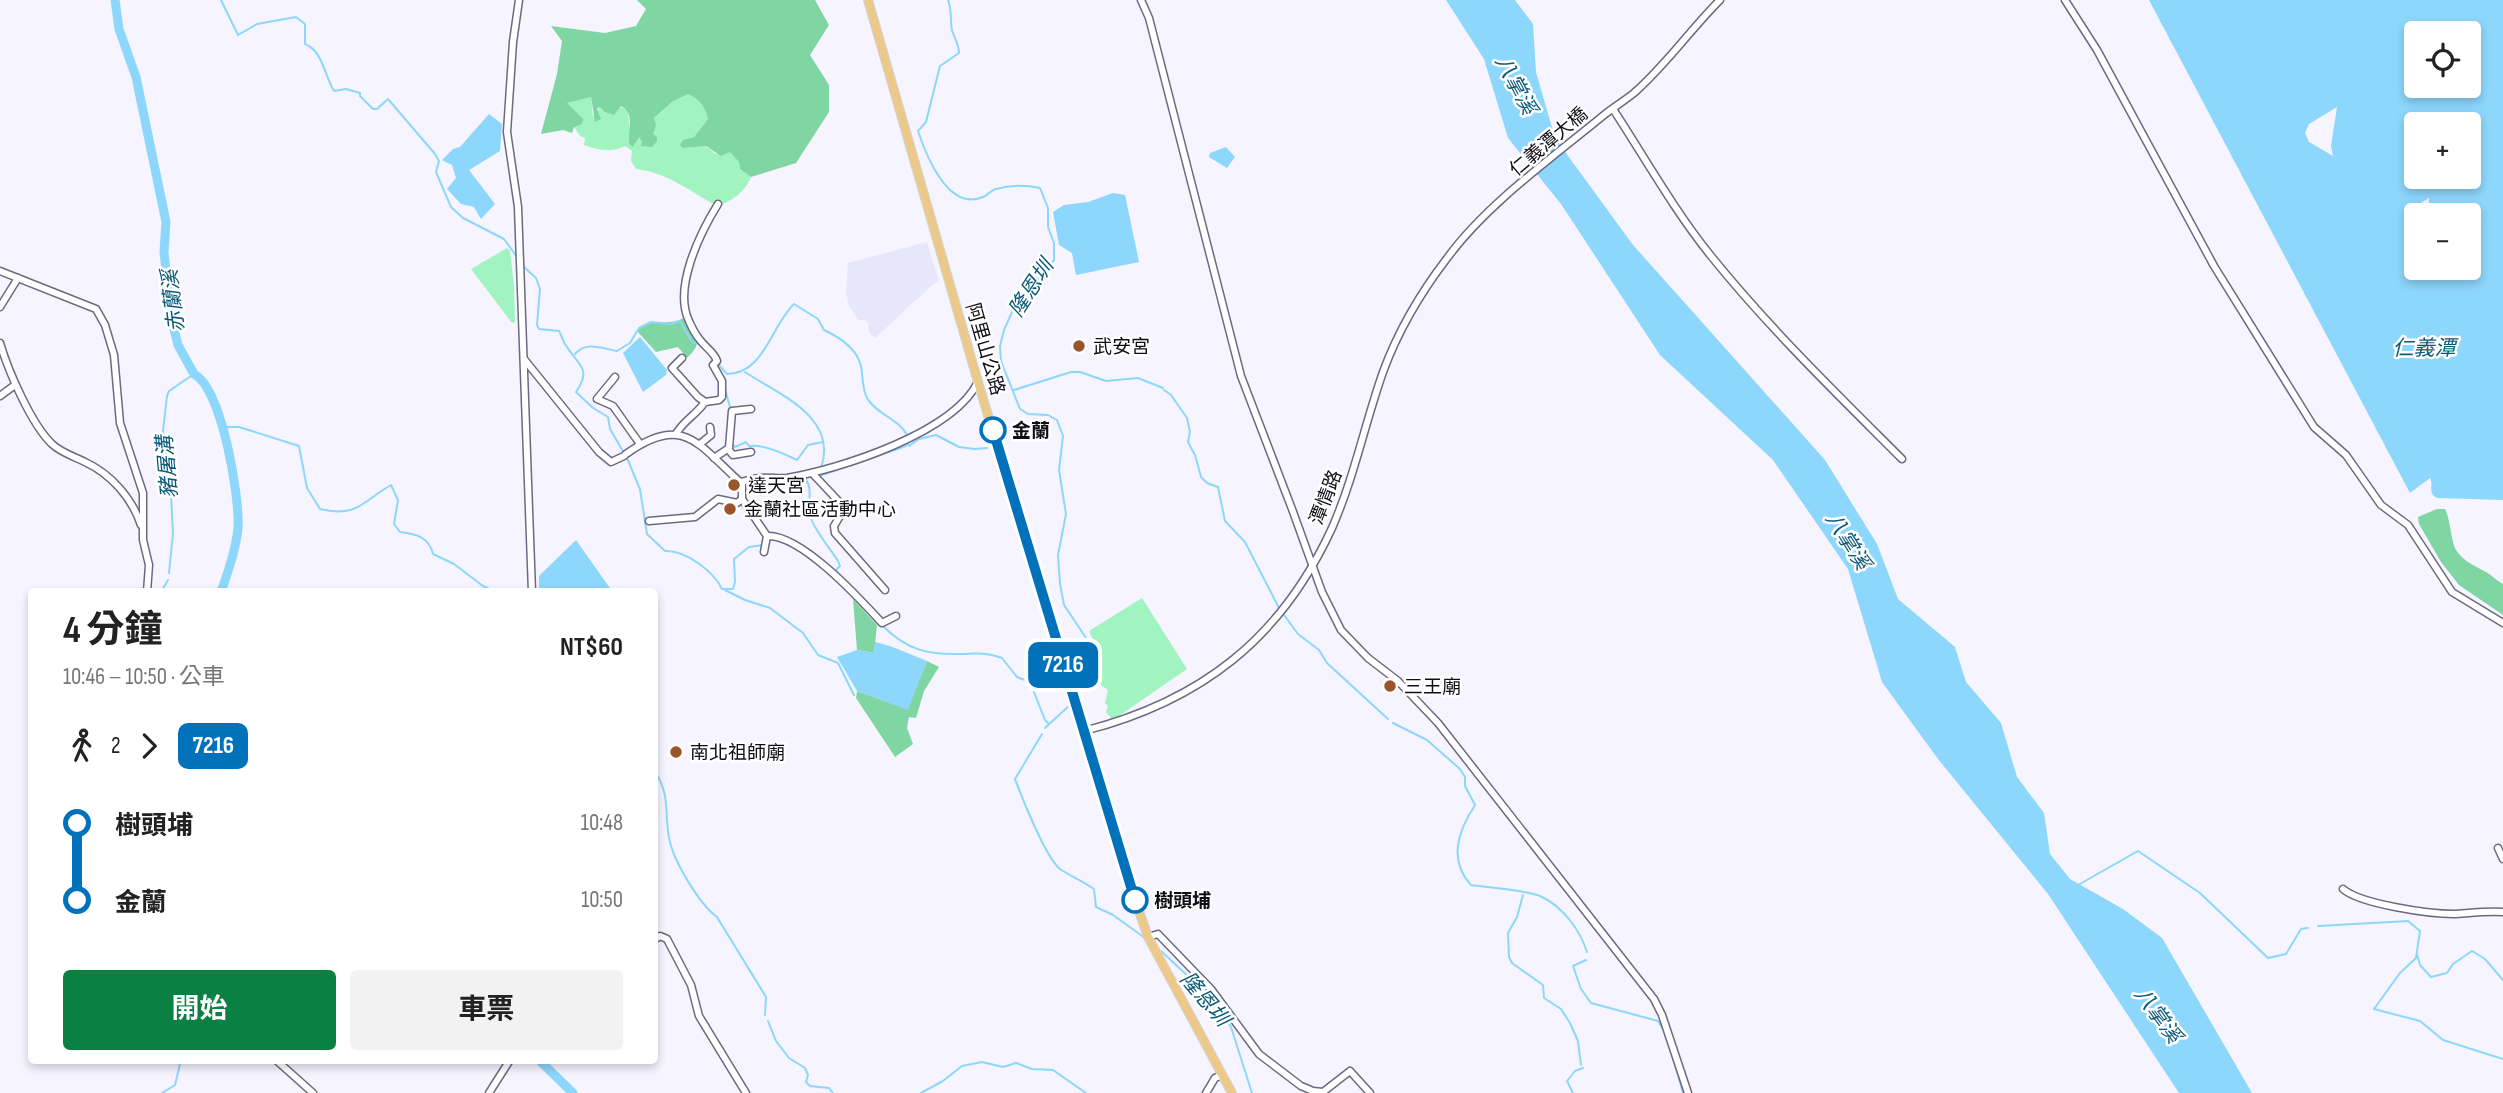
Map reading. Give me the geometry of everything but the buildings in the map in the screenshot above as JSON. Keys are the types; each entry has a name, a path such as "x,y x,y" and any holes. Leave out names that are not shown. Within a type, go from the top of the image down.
{"main road":[{"name":"阿里山公路","path":"868,0 978,382 1128,878 1148,937 1233,1093"}],"street":[{"path":"519,0 513,42 508,132 518,207 533,588"},
{"path":"1141,0 1152,31 1241,376 1322,592 1341,630 1368,658 1398,681 1438,723 1660,1007 1688,1093"},
{"path":"1720,0 1666,61 1634,93 1610,110 1711,256 1788,344 1902,458"},
{"path":"2065,0 2096,50 2214,266 2314,427 2346,454 2381,505 2409,525 2452,592 2503,623"},
{"name":"仁義潭大橋","path":"1510,194 1610,110"},
{"name":"潭情路","path":"1084,731 1147,712 1187,692 1253,644 1281,613 1332,527 1384,370 1413,306 1475,224 1510,194"},
{"path":"682,358 672,368 705,402 719,400 722,397 722,381 713,365 717,361 715,355 701,341 686,314 684,292 697,246 718,204"},
{"path":"0,271 96,309 105,325 114,355 120,423 143,493 143,529 149,565 147,588"},
{"path":"0,307 18,278"},
{"path":"0,343 15,385 46,437 54,446 91,464 117,486 130,500 143,529"},
{"path":"524,359 599,452 611,462 640,444 669,433 700,444 742,482 743,499 767,536 764,552"},
{"path":"615,377 597,400 613,406 640,444"},
{"path":"742,482 812,473 889,448 930,429 965,399 978,382"},
{"path":"0,396 15,385"},
{"path":"676,434 682,424 698,413 705,402"},
{"path":"751,410 732,411 728,449 733,455 751,452"},
{"path":"700,444 711,435 710,426"},
{"path":"714,458 728,449"},
{"path":"812,473 845,508 834,526 835,533 885,590"},
{"path":"649,521 695,517 718,499 737,503 743,499"},
{"path":"767,536 791,542 828,569 882,624 896,617"},
{"path":"2498,848 2503,859"},
{"path":"2343,888 2367,902 2451,914 2503,912"},
{"path":"1148,937 1158,934 1211,989 1255,1050 1298,1084 1309,1090 1323,1092 1350,1071 1370,1093"},
{"path":"658,937 667,939 691,985 699,1016 747,1093"},
{"path":"280,1064 313,1093"},
{"path":"489,1093 508,1064"},
{"path":"1206,1093 1215,1078 1222,1075"}],"shaded area":[{"path":"927,242 939,281 875,338 869,332 868,323 858,320 848,304 848,263"}],"green space":[{"path":"637,0 815,0 829,25 810,55 829,85 829,112 796,163 751,177 740,169 739,162 730,152 721,156 706,146 683,148 680,145 683,140 694,137 708,119 701,104 688,94 673,101 654,118 656,125 653,134 657,141 652,147 641,146 639,137 633,147 629,144 629,117 621,106 614,115 600,107 597,109 601,119 595,122 591,97 567,103 583,119 582,124 574,127 572,133 563,130 541,134 557,74 562,41 551,26 605,33 636,26 646,9"},
{"path":"688,94 701,104 708,119 694,137 683,140 683,148 705,146 716,154 730,151 739,162 740,169 751,177 737,196 721,204 715,205 668,178 636,169 631,161 632,151 625,146 604,150 584,145 585,138 580,136 574,127 566,103 591,97 593,117 600,107 622,107 628,113 635,140 639,137 642,142 653,134 654,118 680,96"},
{"path":"507,248 510,251 514,286 515,322 512,323 471,269"},
{"path":"685,317 697,339 696,347 687,358 678,347 656,352 637,331 648,324 673,322"},
{"path":"2437,509 2445,509 2458,553 2503,584 2503,615 2459,585 2441,562 2419,524 2418,517"},
{"path":"1142,598 1187,669 1113,720 1106,712 1108,690 1089,677 1096,654 1089,631"},
{"path":"853,599 877,625 874,653 857,650"},
{"path":"927,661 939,667 924,691 916,718 909,717 907,728 913,744 895,757 856,698 857,691 907,709"}],"water":[{"name":"八掌溪","path":"1446,0 1515,0 1533,24 1536,72 1555,138 1633,245 1825,460 1877,544 1898,599 1955,647 1966,682 2001,723 2017,777 2044,813 2050,854 2070,879 2123,909 2162,938 2252,1093 2179,1093 2048,894 1938,759 1882,682 1848,569 1773,460 1660,355 1561,204 1508,138 1484,59"},
{"name":"仁義潭","path":"2149,0 2503,0 2503,500 2437,498 2431,491 2430,478 2410,493","holes":["2337,107 2331,146 2333,156 2309,142 2305,133 2309,124"]},
{"path":"489,114 502,124 500,151 469,170 495,204 481,219 474,207 461,204 447,189 456,178 452,165 442,160 453,149 460,147"},
{"path":"1226,147 1235,157 1227,168 1209,157 1210,153"},
{"path":"1113,193 1125,195 1139,262 1076,275 1072,253 1059,245 1053,212 1064,205 1088,202"},
{"path":"640,337 667,370 666,375 643,392 623,353"},
{"path":"576,540 610,588 539,588 539,576"},
{"path":"875,642 927,661 908,710 857,691 837,657 857,650 874,653"}],"waterway":[{"name":"赤蘭溪","path":"115,0 119,29 136,77 166,222 164,252 171,317 178,345 213,400 221,421 232,470 238,528 234,552 222,588"},
{"path":"221,0 238,35 257,24 296,17 305,24 305,44 316,52 334,91 346,89 360,93 373,109 377,109 388,99 435,154 439,161 436,172 451,207 463,218 504,239 517,257"},
{"name":"隆恩圳","path":"948,0 952,30 959,53 940,66 926,122 918,131 927,154 940,179 959,196 970,199 983,197 1001,188 1035,187 1040,188 1048,208 1048,227 1054,243 1054,260 1013,310 1000,346 1001,361 1020,409 1028,414 1048,415 1057,420 1063,436 1059,470 1066,514 1058,555 1060,584 1064,605 1092,647 1089,669 1078,697"},
{"path":"524,267 536,278 540,289 539,329 559,331 582,368 583,378 576,392 593,408 608,417 610,429 624,453"},
{"path":"717,363 727,374 740,372 750,366 794,304 818,319 824,330 841,340 856,354 867,398 903,429 907,435 904,438"},
{"path":"575,354 589,347 617,351 630,343 639,328 651,322 671,324 680,321 692,342 700,343"},
{"path":"745,372 788,399 814,421 824,450 821,468"},
{"path":"1014,390 1071,372 1080,372 1106,381 1138,378 1163,388"},
{"name":"豬屠溝","path":"169,573 173,534 163,431 167,396 169,391 194,374"},
{"path":"725,389 730,407"},
{"path":"1164,390 1171,395 1187,418 1190,432 1188,442 1201,477 1207,483 1218,487 1225,521 1245,542 1279,608"},
{"path":"224,427 239,427 299,446 307,488 320,509 351,510 391,485 398,500 394,524 400,532 421,537 433,554 454,564 487,588"},
{"path":"907,443 909,446 919,439 936,435 959,447 987,448"},
{"path":"732,444 735,447 746,442 749,446 767,448 797,460 808,445 823,442"},
{"path":"819,476 906,446"},
{"path":"627,458 640,489 647,534 665,551 682,554 698,563 713,576 722,589 733,589 734,559 749,547 764,545"},
{"path":"814,476 804,478 810,491 810,516 838,561 840,566 835,571"},
{"name":"豬屠溝","path":"163,588 168,580"},
{"path":"725,590 770,608 803,633 818,655 838,663 854,695"},
{"path":"1284,615 1298,634 1319,650 1327,663 1388,719"},
{"path":"882,625 900,641 919,650 940,654 983,654 1002,658 1017,677 1030,682 1049,724"},
{"name":"隆恩圳","path":"1045,728 1071,704"},
{"path":"1393,723 1427,740 1460,769 1465,777 1465,786 1475,805 1460,835 1458,856 1464,875 1471,885 1528,893 1550,901 1570,920 1587,952"},
{"name":"隆恩圳","path":"1042,734 1015,779 1041,841 1060,869 1094,889 1096,907 1113,915 1145,938"},
{"path":"658,777 665,795 671,847 695,892 717,917 766,997 765,1015"},
{"path":"2078,885 2138,851 2200,893 2268,958 2286,954 2301,929 2308,928"},
{"path":"1523,895 1517,917 1508,933 1509,957 1512,963 1543,985 1544,998 1561,1009 1578,1041 1581,1065"},
{"path":"2318,926 2408,921 2420,931 2416,958 2400,973 2374,1009 2420,1021 2443,1040 2503,1059"},
{"name":"隆恩圳","path":"1161,951 1205,992 1231,1027 1252,1093"},
{"path":"2417,954 2420,965 2431,977 2447,973 2453,964 2472,951 2485,959 2503,980"},
{"path":"1586,960 1573,966 1581,989 1591,1003 1658,1021 1663,1029"},
{"path":"768,1021 776,1041 789,1058 805,1068 808,1075 806,1082 810,1086 829,1088 833,1093"},
{"path":"1672,1054 1683,1093"},
{"path":"921,1093 962,1066 982,1062 1003,1067 1016,1063 1032,1069 1053,1070 1086,1093"},
{"name":"豬屠溝","path":"162,1093 175,1085 180,1064"},
{"name":"赤蘭溪","path":"543,1064 573,1093"},
{"path":"1573,1093 1567,1081 1575,1071 1583,1068"}],"bus line":[{"name":"7216","path":"993,430 1135,900"}],"place":[{"name":"武安宮","path":"1079,346"},
{"name":"金蘭","path":"993,430"},
{"name":"達天宮","path":"734,485"},
{"name":"金蘭社區活動中心","path":"730,509"},
{"name":"三王廟","path":"1390,686"},
{"name":"南北祖師廟","path":"676,752"},
{"name":"樹頭埔","path":"1135,900"}]}
